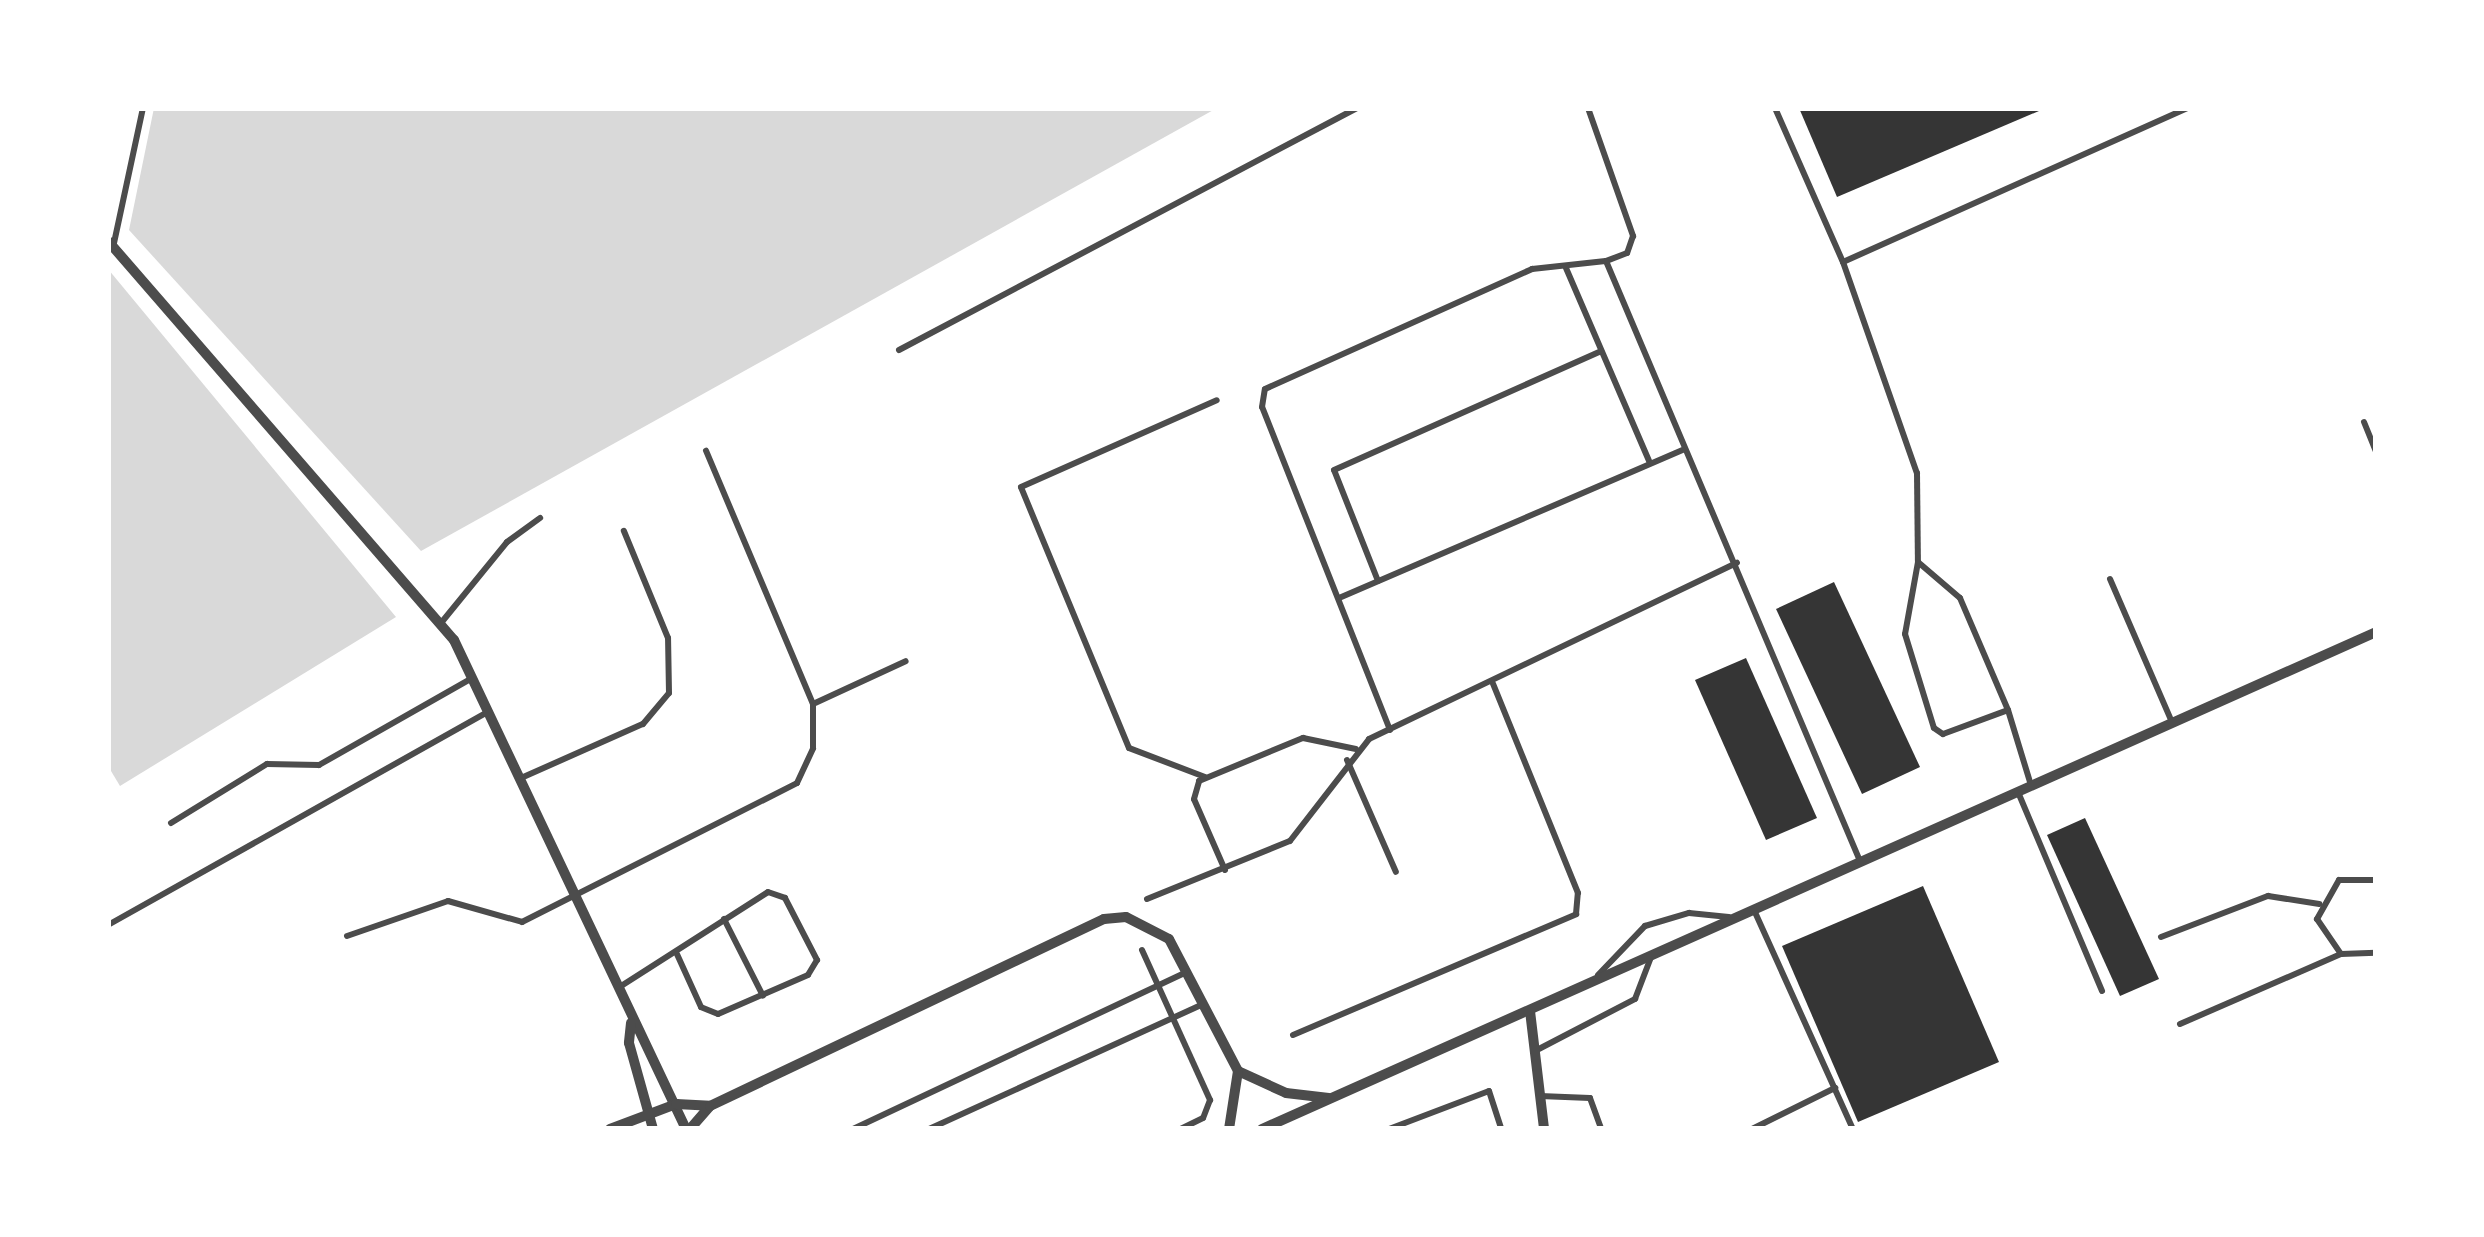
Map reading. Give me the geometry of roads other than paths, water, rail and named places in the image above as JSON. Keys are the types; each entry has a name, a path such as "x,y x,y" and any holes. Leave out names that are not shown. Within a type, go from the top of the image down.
{"street":[{"path":"110,244 441,623 476,676 631,1023 653,1129"},
{"path":"1262,1129 2376,632"},
{"path":"631,1023 647,1039 688,1129 710,1106 1105,919 1137,918 1169,939 1238,1071 1229,1129"},
{"path":"1530,1011 1544,1129"},
{"path":"1238,1071 1286,1093 1332,1099"},
{"path":"610,1129 676,1104 710,1106"}],"lane":[{"path":"110,244 143,108"},
{"path":"899,350 1358,108"},
{"path":"1390,730 1262,407 1264,389 1532,269 1606,261 1627,253 1633,236 1588,108"},
{"path":"1775,108 1843,262 1918,473 1918,562 1905,634 1934,728 1943,734 2008,710"},
{"path":"1843,262 2188,108"},
{"path":"1606,261 1682,451 1737,563 1860,861"},
{"path":"1565,267 1650,463"},
{"path":"1378,581 1334,470 1601,351"},
{"path":"1217,400 1021,484 1129,748 1204,777 1303,738 1356,748"},
{"path":"2364,422 2376,451"},
{"path":"347,936 448,902 522,922 573,891 797,783 813,748 813,704 706,451"},
{"path":"1339,598 1682,451"},
{"path":"441,623 507,542 540,518"},
{"path":"521,778 643,724 669,693 668,638 624,531"},
{"path":"1918,562 1960,598 2008,710 2031,785"},
{"path":"1147,899 1290,841 1356,748 1737,563"},
{"path":"2110,579 2172,722"},
{"path":"813,704 906,661"},
{"path":"171,823 267,764 319,765 476,676"},
{"path":"1293,1034 1576,914 1578,893 1493,684"},
{"path":"108,926 491,711"},
{"path":"1347,760 1396,872"},
{"path":"1204,777 1194,799 1225,870"},
{"path":"2018,792 2102,992"},
{"path":"2341,954 2320,933 2319,904 2339,880 2374,876"},
{"path":"615,990 677,954 758,895 776,893 816,952 808,975 724,1013 706,1011 677,954"},
{"path":"2161,937 2267,896 2319,904"},
{"path":"1754,910 1853,1129"},
{"path":"1592,984 1623,940 1645,926 1689,914 1738,917"},
{"path":"724,919 763,996"},
{"path":"1142,950 1210,1100 1193,1126 1180,1129"},
{"path":"2180,1024 2341,954 2376,953"},
{"path":"1534,1051 1636,999 1651,957"},
{"path":"853,1129 1188,971"},
{"path":"929,1129 1205,1003"},
{"path":"1752,1129 1834,1088"},
{"path":"1388,1129 1489,1091 1501,1129"},
{"path":"1540,1096 1590,1098 1601,1129"},
{"path":"876,1118 880,1129"}]}
